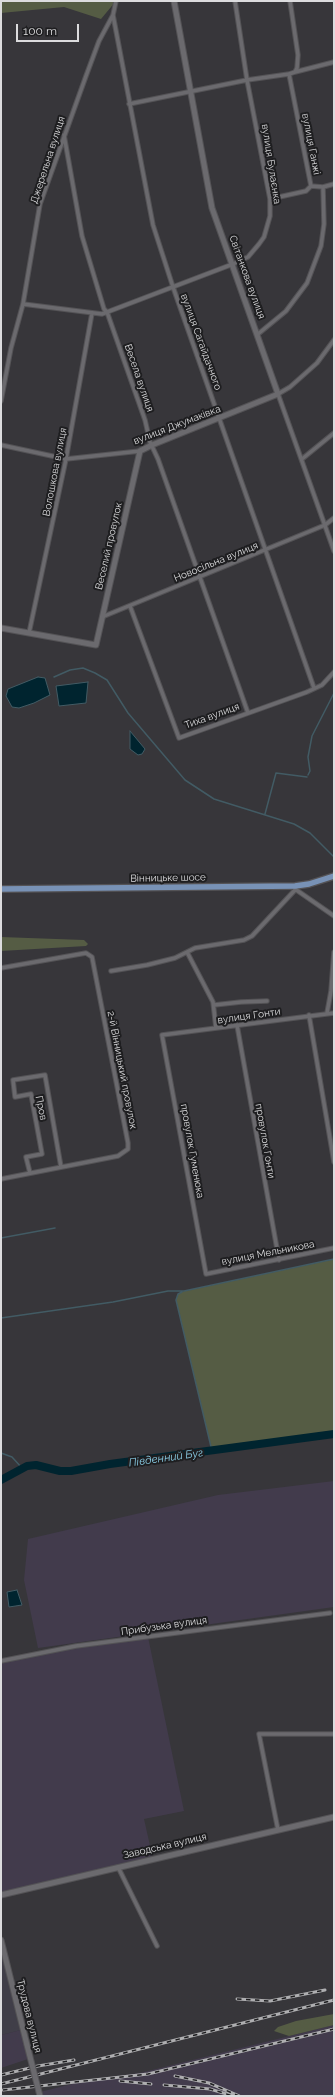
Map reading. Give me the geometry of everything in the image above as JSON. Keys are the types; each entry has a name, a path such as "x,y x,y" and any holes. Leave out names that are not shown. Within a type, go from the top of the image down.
{"main road":[{"name":"Вінницьке шосе","path":"1,889 295,888 334,876"}],"street":[{"name":"Джерельна вулиця","path":"1,401 11,348 23,304 40,204 64,134 99,41 113,15 116,1"},
{"name":"Світанкова вулиця","path":"174,1 212,208 334,551"},
{"name":"вулиця Булаєнка","path":"23,304 102,314 248,257 264,237 270,216 270,199 247,80 235,1"},
{"path":"290,1 298,55 297,68 295,72"},
{"name":"вулиця Сагайдачного","path":"113,15 153,225 173,287 314,688"},
{"path":"129,104 247,80 289,74 334,62"},
{"name":"вулиця Ганжі","path":"258,334 286,311 307,283 321,246 325,206 323,187 311,186 289,74"},
{"name":"Весела вулиця","path":"64,134 82,236 104,309 107,312 199,578 248,713"},
{"path":"323,187 334,184"},
{"path":"270,199 306,191 311,186"},
{"name":"Волошкова вулиця","path":"29,633 66,459 92,313"},
{"name":"вулиця Джумаківка","path":"1,445 66,459 140,451 152,444 278,394 290,387 317,363 334,340"},
{"path":"302,459 334,433"},
{"name":"Веселий провулок","path":"29,633 96,645 140,451"},
{"name":"Новосільна вулиця","path":"102,617 325,525 334,518"},
{"name":"Тиха вулиця","path":"130,606 179,738 322,685 334,672"},
{"path":"1,628 29,633"},
{"path":"111,971 147,965 175,958 195,948 244,940 252,936 295,888 334,916"},
{"path":"186,952 206,986 214,1005 216,1028"},
{"path":"327,1013 331,991 334,952"},
{"name":"2-й Вінницький провулок","path":"1,968 86,953 92,957 128,1143 128,1149 125,1153 118,1156 1,1179"},
{"path":"214,1005 241,1002 267,1002"},
{"name":"вулиця Гонти","path":"167,1035 309,1015 334,1013"},
{"path":"309,1015 334,1162"},
{"name":"провулок Гонти","path":"237,1026 279,1260"},
{"name":"провулок Гуменюка","path":"167,1035 162,1035 206,1274"},
{"name":"Пров","path":"30,1173 26,1157 42,1154 31,1094 15,1097 13,1080 45,1075 61,1167"},
{"name":"вулиця Мельникова","path":"206,1274 334,1248"},
{"name":"Прибузька вулиця","path":"1,1661 76,1646 330,1613"},
{"path":"278,1830 259,1734 334,1734"},
{"name":"Заводська вулиця","path":"1,1895 334,1817"},
{"path":"118,1867 157,1946"},
{"name":"Трудова вулиця","path":"1,1940 3,1957 40,2096"}],"shaded area":[{"path":"334,1481 334,1607 38,1648 24,1580 28,1539 218,1495"},
{"path":"148,1637 184,1811 144,1819 153,1859 1,1895 1,1661 76,1646"},
{"path":"1,1959 3,1959 21,2030 1,2035"},
{"path":"334,2025 334,2096 41,2096 40,2092 84,2081 140,2073"},
{"path":"21,2030 28,2059 1,2068 1,2035"}],"green space":[{"path":"1,1 116,1 101,19 64,7 1,13"},
{"path":"1,937 84,940 88,944 86,946 1,951"},
{"path":"334,1259 334,1434 212,1451 176,1300 178,1294 184,1291"},
{"path":"334,2014 334,2025 289,2036 274,2031 278,2027 296,2021"}],"water":[{"path":"38,677 45,678 50,695 19,708 12,707 6,696 8,689"},
{"path":"88,682 86,703 59,706 56,686"},
{"path":"130,731 145,749 142,754 138,755 130,749"},
{"path":"17,1590 22,1605 9,1607 7,1592"}],"waterway":[{"path":"54,677 70,670 83,668 107,680 128,713 185,780 214,799 294,824 310,833 334,857"},
{"path":"308,775 310,771 308,757 312,736 334,693"},
{"path":"265,814 276,773 307,777"},
{"path":"1,1238 55,1228"},
{"path":"1,1318 113,1302 168,1291 184,1291 334,1259"},
{"path":"182,1292 178,1294 176,1300 212,1451"},
{"name":"Південний Буг","path":"1,1480 27,1466 36,1465 60,1471 71,1471 110,1464 334,1434"},
{"path":"1,1453 12,1457 22,1468"}],"railway":[{"path":"237,1999 270,2001 325,1990"},
{"path":"1,2084 334,2000"},
{"path":"3,2090 148,2074 334,2029"},
{"path":"1,2075 38,2066 74,2060"},
{"path":"175,2076 209,2083 239,2096"},
{"path":"120,2081 151,2084"},
{"path":"164,2085 210,2089 233,2096"}]}
